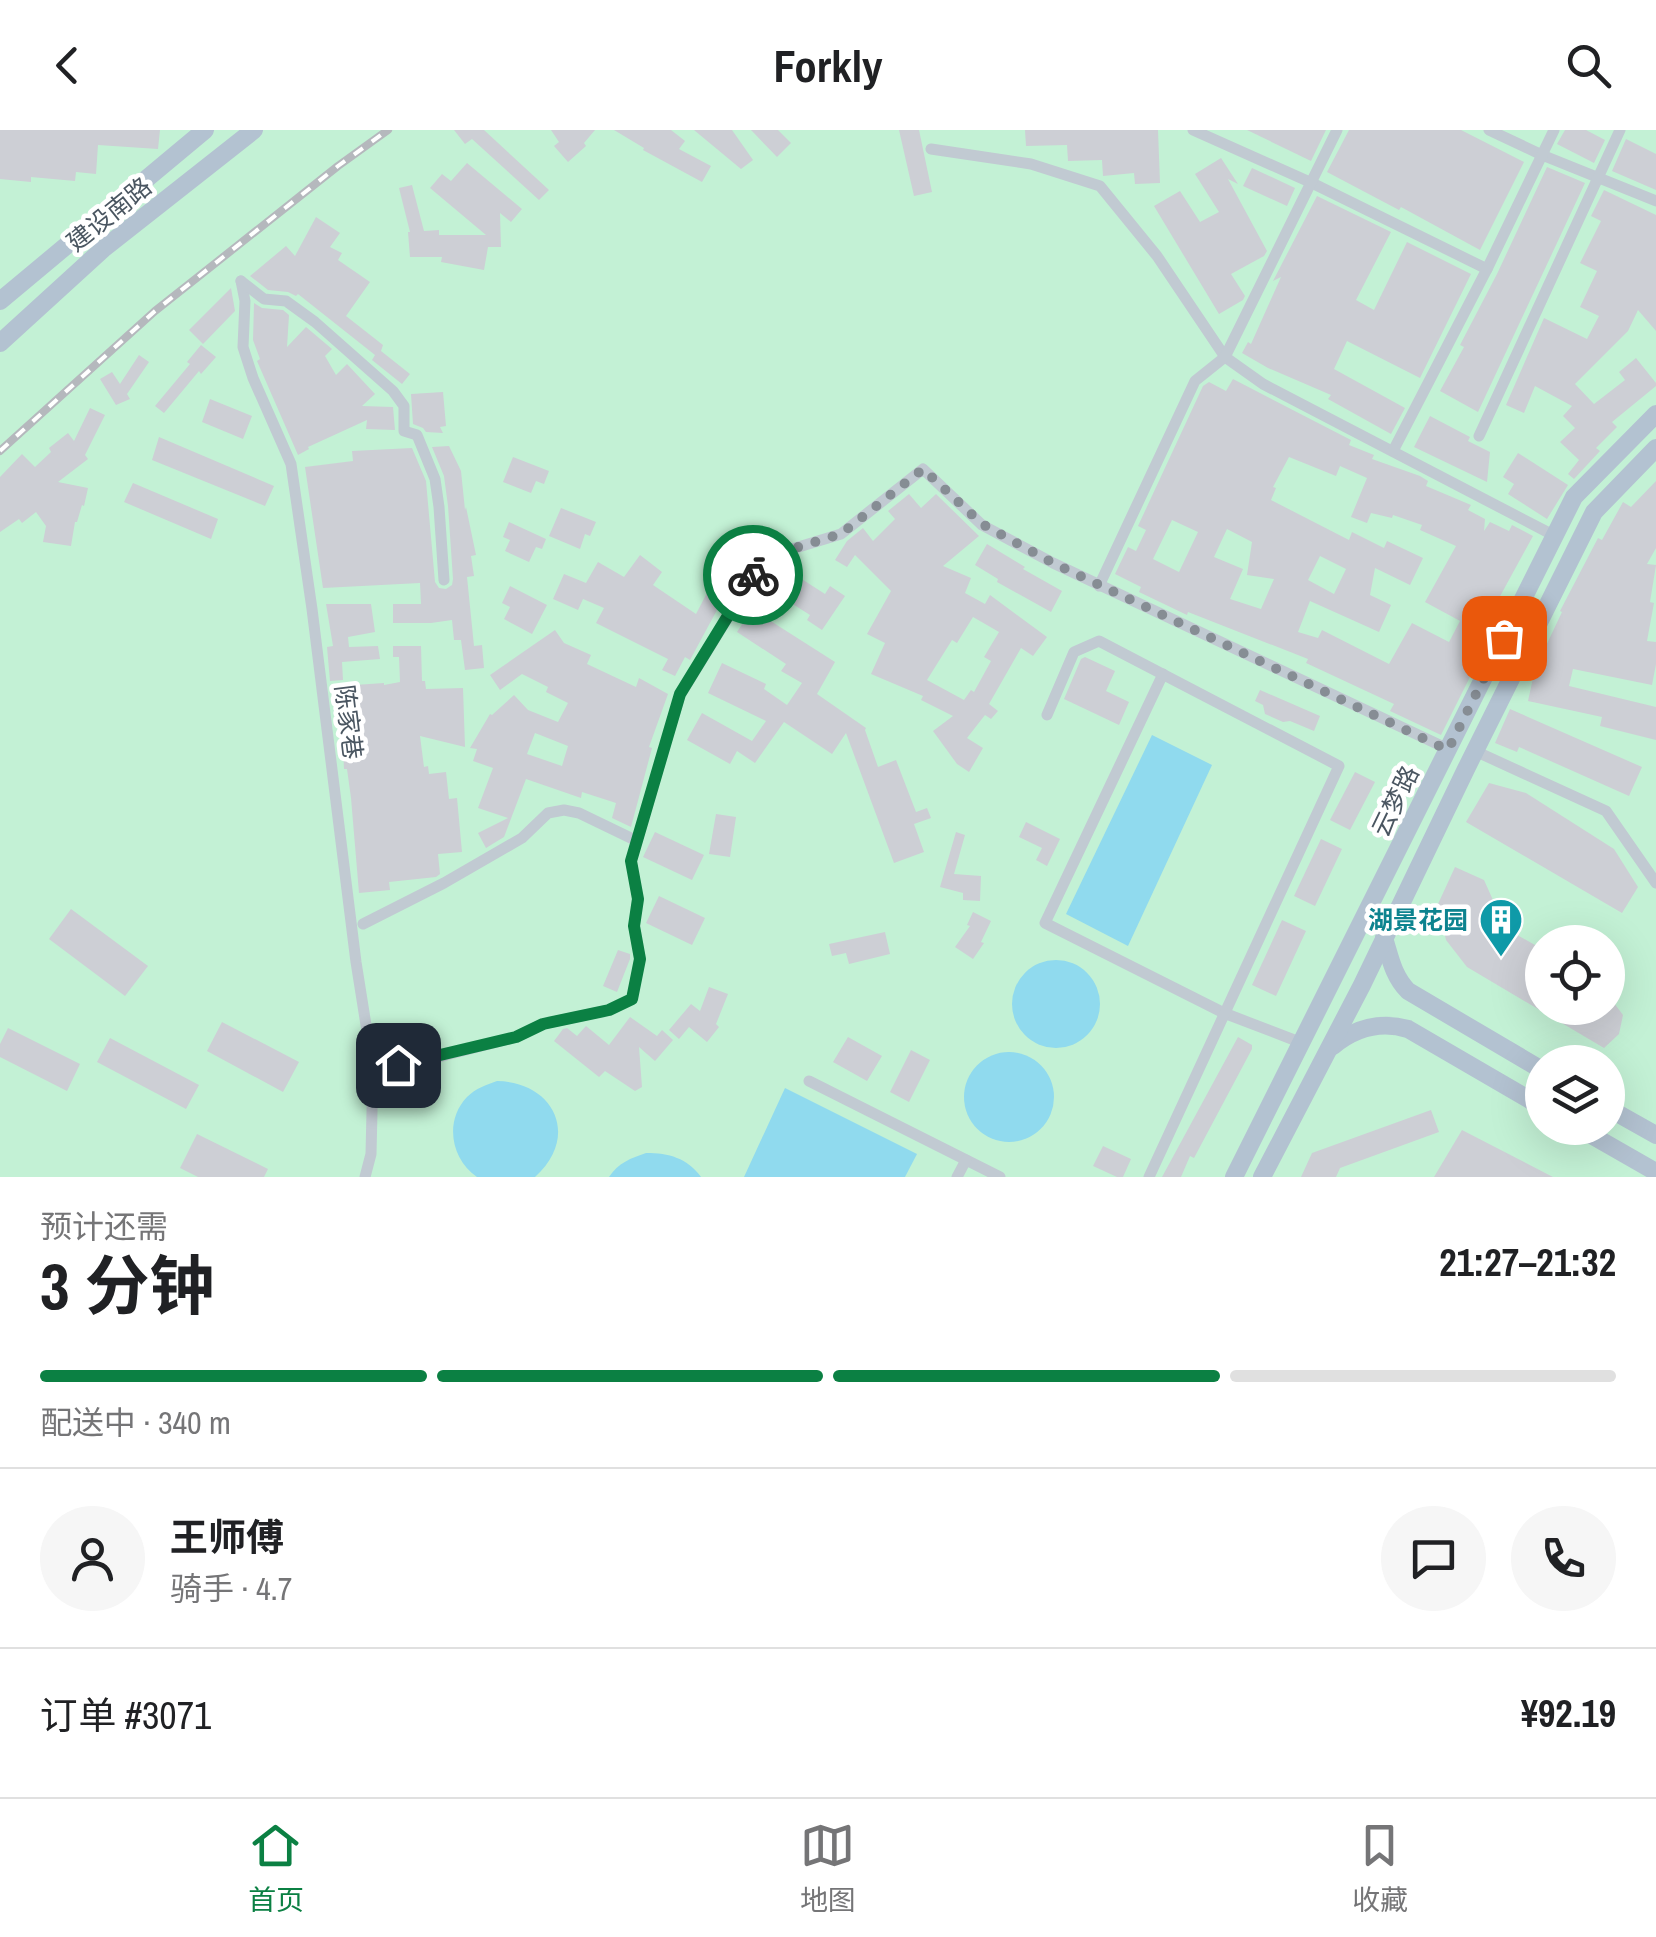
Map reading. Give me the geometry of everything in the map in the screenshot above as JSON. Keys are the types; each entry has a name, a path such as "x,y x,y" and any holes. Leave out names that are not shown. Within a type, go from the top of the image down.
{"main road":[{"name":"建设南路","path":"0,301 205,130"},
{"name":"建设南路","path":"0,343 103,250 254,130"},
{"name":"云梦路","path":"1234,1177 1574,497 1656,414"},
{"path":"1262,1177 1594,512 1656,448"},
{"path":"1384,938 1394,972 1408,991 1525,1060"},
{"path":"1329,1049 1355,1031 1392,1024 1408,1029 1525,1096"},
{"path":"1625,1118 1656,1136"},
{"path":"1609,1145 1656,1172"}],"street":[{"path":"1193,130 1487,269"},
{"path":"1098,586 1195,381 1225,357 1337,130"},
{"path":"1489,130 1656,201"},
{"path":"1393,451 1554,130"},
{"path":"1479,436 1620,130"},
{"path":"930,149 1030,164 1100,186 1157,256 1225,357 1264,384 1555,536"},
{"name":"陈家巷","path":"364,1177 371,1154 373,1069 315,628 291,464 243,347 245,301 241,281 264,299 286,302 315,322 393,391 404,406 404,431 417,435 435,480 444,580"},
{"path":"373,1069 423,1061 516,1037 543,1024 609,1010 632,999 640,959 634,926 638,899 631,861 680,694 759,567 792,549 841,534 923,469 982,524 1098,586 1448,750"},
{"path":"1048,715 1074,652 1100,641 1338,766 1149,1177"},
{"path":"1164,674 1044,923 1224,1013 1302,1043"},
{"path":"1475,750 1606,811 1656,883"},
{"path":"364,924 522,838 548,813 578,812 637,842"},
{"path":"809,1081 1000,1177"},
{"path":"957,1177 966,1160"}],"green space":[{"path":"0,130 1656,130 1656,1177 0,1177"}],"water":[{"path":"1152,735 1212,765 1128,946 1066,914"},
{"path":"1056,960 1081,967 1093,979 1100,1004 1093,1029 1081,1041 1056,1048 1031,1041 1019,1029 1012,1004 1019,979 1031,967"},
{"path":"1009,1052 1041,1065 1054,1097 1041,1129 1009,1142 977,1129 964,1097 977,1065"},
{"path":"497,1081 534,1091 555,1114 556,1145 535,1177 477,1177 456,1150 453,1128 460,1107 474,1091"},
{"path":"785,1088 917,1154 905,1177 744,1177"},
{"path":"646,1153 677,1158 701,1177 609,1177 625,1162"}],"building":[{"path":"0,130 160,130 158,149 98,145 96,174 76,172 75,181 31,177 31,182 0,179"},
{"path":"454,130 484,130 549,190 539,200 472,139 465,144"},
{"path":"551,130 595,130 584,143 586,146 568,162 554,146 559,142"},
{"path":"614,130 671,130 685,141 679,149 711,166 702,182"},
{"path":"694,130 732,130 753,160 741,169"},
{"path":"751,130 778,130 791,143 777,157"},
{"path":"899,130 919,130 932,192 914,196"},
{"path":"1025,130 1158,130 1160,183 1135,184 1134,173 1103,176 1102,160 1068,161 1067,145 1026,146"},
{"path":"1247,130 1326,130 1311,161"},
{"path":"1349,130 1461,130 1524,162 1480,250 1327,172"},
{"path":"1565,130 1586,130 1605,140 1594,163 1557,144"},
{"path":"1626,139 1656,154 1656,190 1612,171"},
{"path":"1221,158 1238,184 1228,179 1267,251 1231,274 1245,296 1219,314 1154,206 1180,191 1200,222 1219,212 1195,174"},
{"path":"467,163 522,209 511,222 500,213 501,247 488,247 484,270 441,262 442,257 410,257 410,232 399,188 412,185 424,231 439,230 439,235 486,235 430,188 442,174 451,181"},
{"path":"1547,167 1585,183 1478,412 1440,391"},
{"path":"1252,168 1295,188 1287,206 1243,186"},
{"path":"1604,190 1656,215 1656,331 1638,310 1628,331 1575,384 1594,404 1625,380 1619,372 1636,358 1656,386 1612,422 1617,427 1574,479 1568,474 1579,460 1560,442 1575,428 1563,416 1572,406 1535,386 1524,413 1506,405 1544,318 1587,339 1599,316 1580,307 1597,271 1580,263 1601,221 1591,216"},
{"path":"1317,196 1391,232 1356,300 1374,310 1407,242 1471,274 1420,378 1347,341 1334,369 1405,408 1391,434 1328,399 1331,395 1242,353 1248,342 1251,344 1281,277 1273,281"},
{"path":"316,217 340,233 330,247 342,253 338,260 370,282 346,316 383,345 381,351 410,374 402,384 372,360 375,355 298,294 268,290 250,276 286,246 295,256"},
{"path":"231,288 235,311 203,344 189,330"},
{"path":"254,303 289,315 287,347 306,327 332,349 325,356 336,375 347,364 375,394 362,406 393,407 395,430 366,429 367,420 298,455 257,361 260,359 253,340"},
{"path":"201,345 216,357 164,413 155,406"},
{"path":"139,355 149,362 127,394 130,399 116,405 100,379 112,372 120,384"},
{"path":"1233,379 1351,440 1349,445 1374,455 1372,459 1420,476 1428,481 1426,486 1471,505 1468,510 1485,519 1484,531 1490,522 1509,531 1512,525 1533,536 1469,653 1479,659 1441,735 1390,711 1394,704 1306,663 1308,659 1188,612 1187,615 1139,592 1141,587 1115,574 1128,547 1136,551 1146,530 1138,526 1203,386 1209,382 1226,391","holes":["1289,457 1336,476 1340,466 1367,478 1351,517 1367,523 1371,513 1392,518 1393,515 1422,525 1420,530 1456,546 1425,602 1460,621 1449,642 1412,623 1389,664 1322,630 1318,638 1298,632 1310,601 1379,632 1391,605 1370,595 1375,568 1410,585 1423,558 1387,541 1384,548 1352,532 1349,540 1271,500 1276,488 1273,487","1172,520 1198,532 1179,572 1153,559","1227,529 1252,542 1247,575 1274,579 1261,609 1230,599 1243,569 1214,557","1320,556 1346,569 1334,594 1308,580"]},
{"path":"443,392 443,433 426,432 413,424 411,394"},
{"path":"210,399 252,416 243,439 202,422"},
{"path":"90,408 105,415 85,455 88,459 58,482 88,488 71,546 43,542 46,526 36,512 0,532 0,477 22,454 35,467 51,452 49,448 68,433 74,441"},
{"path":"1430,416 1490,452 1487,482 1414,447"},
{"path":"159,437 274,486 265,506 152,460"},
{"path":"449,446 461,471 476,555 471,556 474,576 467,577 474,646 482,645 484,668 465,670 461,640 454,640 452,620 393,623 393,604 421,604 420,583 323,588 305,467 353,461 352,451 412,448 426,481 435,582 439,588 452,585 444,476 432,447"},
{"path":"1518,453 1568,485 1547,519 1508,494 1514,484 1503,477"},
{"path":"513,457 549,471 544,484 536,481 531,493 503,482"},
{"path":"1656,481 1656,548 1647,564 1656,565 1647,641 1656,642 1652,685 1573,669 1569,686 1656,707 1656,740 1600,726 1602,717 1528,701 1535,669 1598,538 1602,540 1623,502 1631,507"},
{"path":"133,483 218,519 211,539 124,502"},
{"path":"909,494 921,508 936,494 979,536 943,566 971,578 965,593 985,604 990,595 1047,637 1033,656 1021,648 989,704 998,711 991,719 985,715 967,738 983,748 969,772 957,764 933,731 953,716 921,700 923,696 871,674 885,643 867,634 891,591 855,555 847,567 835,560 847,541 863,528 873,541 895,519 888,511","holes":["973,617 999,632 984,657 991,661 974,692 971,690 964,700 927,680 952,640 957,643"]},
{"path":"561,508 596,522 590,536 585,534 580,549 549,536"},
{"path":"509,522 546,539 542,549 536,547 529,562 505,551 510,540 503,537"},
{"path":"987,544 1062,591 1051,612 975,565"},
{"path":"640,555 662,572 653,585 696,614 709,589 724,597 690,660 685,657 675,676 662,670 668,659 596,623 604,608 583,599 578,610 553,599 564,574 586,583 598,562 624,577"},
{"path":"783,567 825,594 830,586 845,596 822,630 807,620 810,615 769,589"},
{"path":"510,586 547,605 532,634 504,619 510,607 502,603"},
{"path":"326,604 371,604 375,632 348,637 349,647 378,646 380,659 342,662 343,680 330,681 327,647 333,646"},
{"path":"752,609 835,662 817,694 866,728 878,767 896,760 916,812 927,808 931,818 914,824 924,852 894,863 846,733 832,754 784,722 755,763 737,751 730,764 687,740 702,713 752,741 766,721 708,693 722,663 766,684 764,689 787,705 802,683 781,671 786,664 737,632"},
{"path":"555,630 564,643 591,655 587,664 636,687 639,678 668,694 649,747 652,748 631,827 612,818 616,803 582,792 581,798 526,779 504,837 486,848 478,833 508,818 478,808 493,768 473,761 477,749 470,748 490,714 514,695 528,710 558,722 568,703 522,674 500,690 490,675","holes":["535,733 568,746 562,766 527,754"]},
{"path":"393,646 421,646 422,681 426,689 463,688 465,747 420,736 424,767 428,766 429,774 446,772 449,799 457,798 462,852 438,854 440,874 436,877 389,882 390,890 359,893 351,798 344,769 340,686 400,682 399,657 393,657"},
{"path":"1085,657 1115,671 1106,691 1129,702 1119,725 1064,699"},
{"path":"1260,690 1320,716 1314,731 1265,714 1263,705 1255,701"},
{"path":"1510,709 1642,767 1629,796 1519,747 1517,752 1495,743"},
{"path":"1355,772 1375,782 1350,830 1330,820"},
{"path":"1489,783 1526,793 1614,849 1638,887 1622,913 1466,822"},
{"path":"716,814 736,817 730,857 709,854"},
{"path":"1026,822 1060,839 1047,866 1036,860 1042,848 1019,837"},
{"path":"655,832 704,855 692,880 643,857"},
{"path":"956,832 965,835 954,874 981,876 980,901 963,900 963,893 940,887"},
{"path":"1321,839 1342,849 1315,906 1294,896"},
{"name":"湖景花园","path":"1455,867 1484,880 1493,900 1489,919 1525,939 1525,1001 1467,967 1446,940 1438,904"},
{"path":"659,896 705,918 692,945 646,923"},
{"path":"71,909 148,966 125,996 49,939"},
{"path":"973,912 991,921 981,942 984,943 973,959 955,947 970,926 967,925"},
{"path":"1282,920 1306,931 1276,996 1252,985"},
{"path":"885,932 890,954 849,964 846,953 832,956 829,944"},
{"path":"618,950 630,954 630,959 617,992 603,986"},
{"path":"709,987 728,994 716,1024 719,1027 707,1042 689,1027 679,1039 669,1030 691,1004 700,1011"},
{"path":"630,1017 657,1036 662,1030 673,1040 655,1061 639,1047 642,1087 635,1091 605,1071 599,1077 554,1041 563,1029 577,1036 586,1026 609,1045"},
{"path":"222,1022 299,1062 283,1092 207,1051"},
{"name":"湖景花园","path":"1565,1025 1621,1025 1619,1034 1607,1045 1599,1045"},
{"path":"8,1028 80,1064 67,1091 0,1057 0,1044"},
{"path":"848,1037 882,1056 867,1081 833,1062"},
{"path":"1238,1037 1252,1045 1252,1049 1194,1158 1190,1156 1181,1177 1162,1177"},
{"path":"110,1038 199,1085 186,1109 97,1062"},
{"path":"911,1050 930,1060 909,1102 890,1092"},
{"path":"1431,1110 1439,1132 1340,1168 1336,1177 1301,1177 1312,1153"},
{"path":"1462,1130 1553,1177 1434,1177"},
{"path":"197,1134 268,1169 264,1177 198,1177 180,1168"},
{"path":"1103,1146 1131,1159 1123,1177 1093,1166"}],"railway":[{"path":"0,451 155,311 388,130"}],"way so far":[{"path":"753,575 759,567 792,549 841,534 923,469 982,524 1053,563 1448,750 1504,638"}],"place":[{"name":"湖景花园","path":"1501,958"}],"route":[{"path":"398,1065 516,1037 543,1024 609,1010 632,999 640,959 634,926 638,899 631,861 680,694 753,575"}]}
